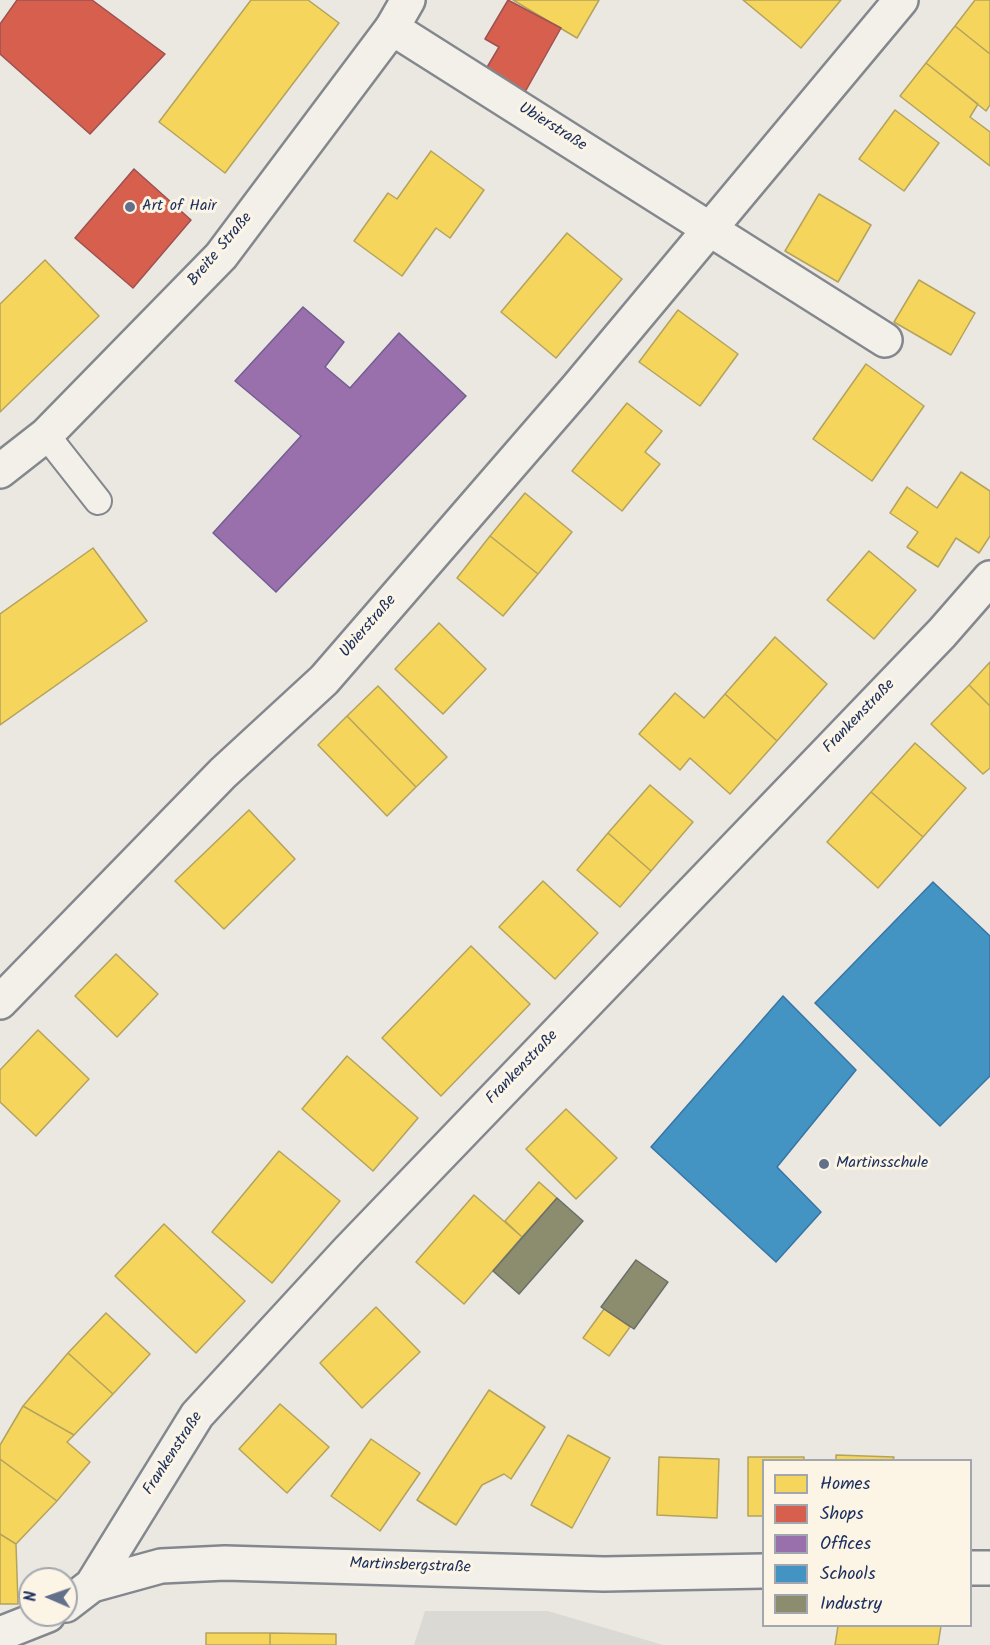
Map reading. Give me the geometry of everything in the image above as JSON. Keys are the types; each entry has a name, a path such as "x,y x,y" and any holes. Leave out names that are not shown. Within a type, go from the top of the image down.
{"street":[{"name":"Breite Straße","path":"0,471 46,435 221,256 392,28 408,0"},
{"name":"Ubierstraße","path":"0,1002 223,773 324,680 712,228 902,0"},
{"name":"Ubierstraße","path":"392,28 712,228 885,340"},
{"name":"Frankenstraße","path":"92,1585 198,1414 348,1251 942,633 990,578"},
{"name":"Martinsbergstraße","path":"78,1596 92,1585 161,1566 225,1563 604,1574 762,1572"},
{"path":"972,1568 990,1568"},
{"path":"0,1634 18,1627"}],"lane":[{"path":"46,435 98,501"}],"shaded area":[{"path":"425,1611 548,1611 663,1645 414,1645"}],"building: Homes":[{"path":"251,0 308,0 339,23 225,173 159,122"},
{"path":"513,0 599,0 577,38"},
{"path":"743,0 841,0 801,48"},
{"path":"975,0 990,0 990,54 955,26"},
{"path":"955,26 990,54 990,105 986,111 926,63"},
{"path":"926,63 978,104 970,117 990,132 990,166 900,96"},
{"path":"895,110 939,143 904,191 859,159"},
{"path":"431,151 484,190 450,238 436,228 402,276 354,241 388,193 397,199"},
{"path":"819,194 871,225 838,282 785,251"},
{"path":"567,233 622,279 556,358 501,312"},
{"path":"45,260 99,316 0,412 0,304"},
{"path":"919,280 975,313 951,355 894,322"},
{"path":"678,310 738,354 700,406 639,362"},
{"path":"866,364 924,406 872,481 813,439"},
{"path":"627,403 662,431 645,452 660,464 622,511 572,471"},
{"path":"961,472 990,491 990,536 979,553 956,538 938,567 907,547 918,532 890,513 907,487 937,508"},
{"path":"525,493 572,532 538,574 490,536"},
{"path":"490,536 538,574 503,616 457,578"},
{"path":"93,548 147,621 0,725 0,614"},
{"path":"869,551 916,590 874,639 827,600"},
{"path":"439,623 486,669 443,714 395,669"},
{"path":"775,637 827,684 777,741 725,694"},
{"path":"990,662 990,706 969,685"},
{"path":"969,685 990,706 990,768 983,774 931,724"},
{"path":"378,686 447,757 416,787 347,716"},
{"path":"675,693 704,718 725,694 777,741 730,794 690,758 680,770 639,734"},
{"path":"347,716 416,787 387,816 318,745"},
{"path":"915,743 966,788 923,837 871,792"},
{"path":"650,785 693,822 651,871 608,833"},
{"path":"871,792 923,837 878,888 827,842"},
{"path":"249,810 295,859 224,929 175,881"},
{"path":"608,833 651,871 620,907 577,870"},
{"path":"543,881 598,933 555,979 499,927"},
{"path":"471,946 530,1004 441,1096 382,1038"},
{"path":"116,954 158,994 117,1037 75,996"},
{"path":"38,1030 89,1079 36,1136 0,1102 0,1070"},
{"path":"347,1056 418,1118 373,1171 302,1109"},
{"path":"566,1109 617,1158 576,1199 526,1149"},
{"path":"279,1151 340,1201 272,1283 212,1232"},
{"path":"539,1182 557,1198 522,1237 505,1221"},
{"path":"474,1195 522,1237 464,1304 416,1262"},
{"path":"164,1224 245,1301 196,1353 115,1276"},
{"path":"376,1307 420,1352 362,1408 320,1363"},
{"path":"604,1309 630,1327 609,1356 583,1338"},
{"path":"106,1313 150,1354 113,1394 68,1353"},
{"path":"68,1353 113,1394 74,1435 23,1406"},
{"path":"489,1390 545,1427 511,1479 504,1474 482,1485 456,1525 417,1500"},
{"path":"280,1404 329,1447 287,1493 239,1449"},
{"path":"23,1406 74,1435 67,1442 90,1462 57,1501 0,1459 0,1445"},
{"path":"568,1435 610,1458 572,1528 531,1505"},
{"path":"371,1439 420,1473 380,1531 331,1496"},
{"path":"836,1455 894,1457 893,1459 836,1459"},
{"path":"659,1457 719,1459 717,1518 657,1515"},
{"path":"748,1457 804,1457 804,1459 762,1459 762,1516 748,1516"},
{"path":"0,1459 57,1501 16,1544 0,1534"},
{"path":"0,1534 16,1544 18,1604 0,1604"},
{"path":"838,1627 941,1627 938,1645 835,1645"},
{"path":"206,1633 270,1633 270,1645 206,1645"},
{"path":"270,1633 336,1634 336,1645 270,1645"}],"building: Shops":[{"path":"17,0 92,0 165,54 90,134 0,54 0,24"},
{"path":"508,0 561,28 525,92 486,69 499,47 485,39"},
{"path":"134,169 191,220 133,288 75,238"}],"building: Offices":[{"path":"303,307 344,342 325,367 350,388 399,333 466,396 276,592 213,533 301,436 235,381"}],"building: Schools":[{"path":"933,882 990,936 990,1076 940,1126 815,1003"},
{"path":"783,996 856,1070 777,1167 821,1212 776,1262 651,1147"}],"building: Industry":[{"path":"557,1198 583,1221 519,1294 493,1271"},
{"path":"636,1260 668,1282 634,1329 601,1307"}],"place":[{"name":"Art of Hair","path":"130,207"},
{"name":"Martinsschule","path":"824,1164"}]}
